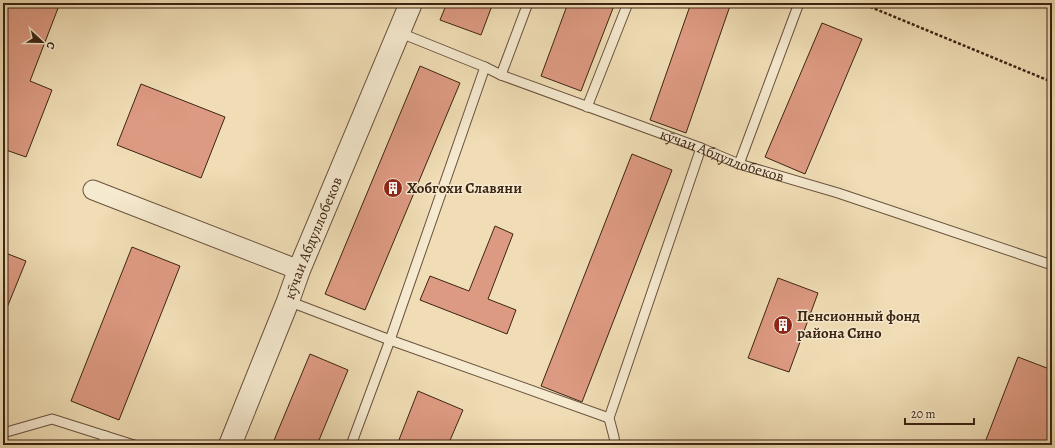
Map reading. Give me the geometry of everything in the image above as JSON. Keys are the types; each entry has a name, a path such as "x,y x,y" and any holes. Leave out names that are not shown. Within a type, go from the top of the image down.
{"street":[{"name":"кӯчаи Абдуллобеков","path":"230,445 299,270 411,3"},
{"path":"93,190 299,270"}],"lane":[{"path":"501,75 528,3"},
{"path":"587,107 628,3"},
{"path":"740,164 799,3"},
{"name":"кӯчаи Абдуллобеков","path":"398,32 485,67 501,75 701,148 740,164 845,196 1052,265"},
{"path":"351,445 390,340 485,67"},
{"path":"615,445 609,418 701,148"},
{"path":"288,301 390,340 609,418"},
{"path":"3,433 52,419 134,445"},
{"path":"102,445 106,436"}],"path":[{"path":"861,3 1052,82"}],"building":[{"path":"3,3 60,3 30,81 52,90 26,157 3,149"},
{"path":"447,3 493,3 481,35 440,20"},
{"path":"568,3 615,3 581,91 541,76"},
{"path":"691,3 731,3 686,133 650,120"},
{"path":"822,23 862,39 805,174 765,157"},
{"name":"Хобгохи Славяни","path":"420,66 460,83 365,310 325,294"},
{"path":"141,84 225,117 201,178 117,145"},
{"path":"632,154 672,170 582,402 541,386"},
{"path":"495,226 513,234 488,299 516,310 507,334 420,300 430,276 469,291"},
{"path":"132,247 180,266 119,420 71,401"},
{"path":"3,252 26,261 4,315 3,315"},
{"name":"Пенсионный фонд района Сино","path":"778,278 818,293 789,372 748,358"},
{"path":"310,354 348,370 317,445 272,445"},
{"path":"1018,357 1052,370 1052,445 984,445"},
{"path":"418,391 463,410 448,445 397,445"}],"place":[{"name":"Хобгохи Славяни","path":"393,188"},
{"name":"Пенсионный фонд района Сино","path":"783,325"}]}
